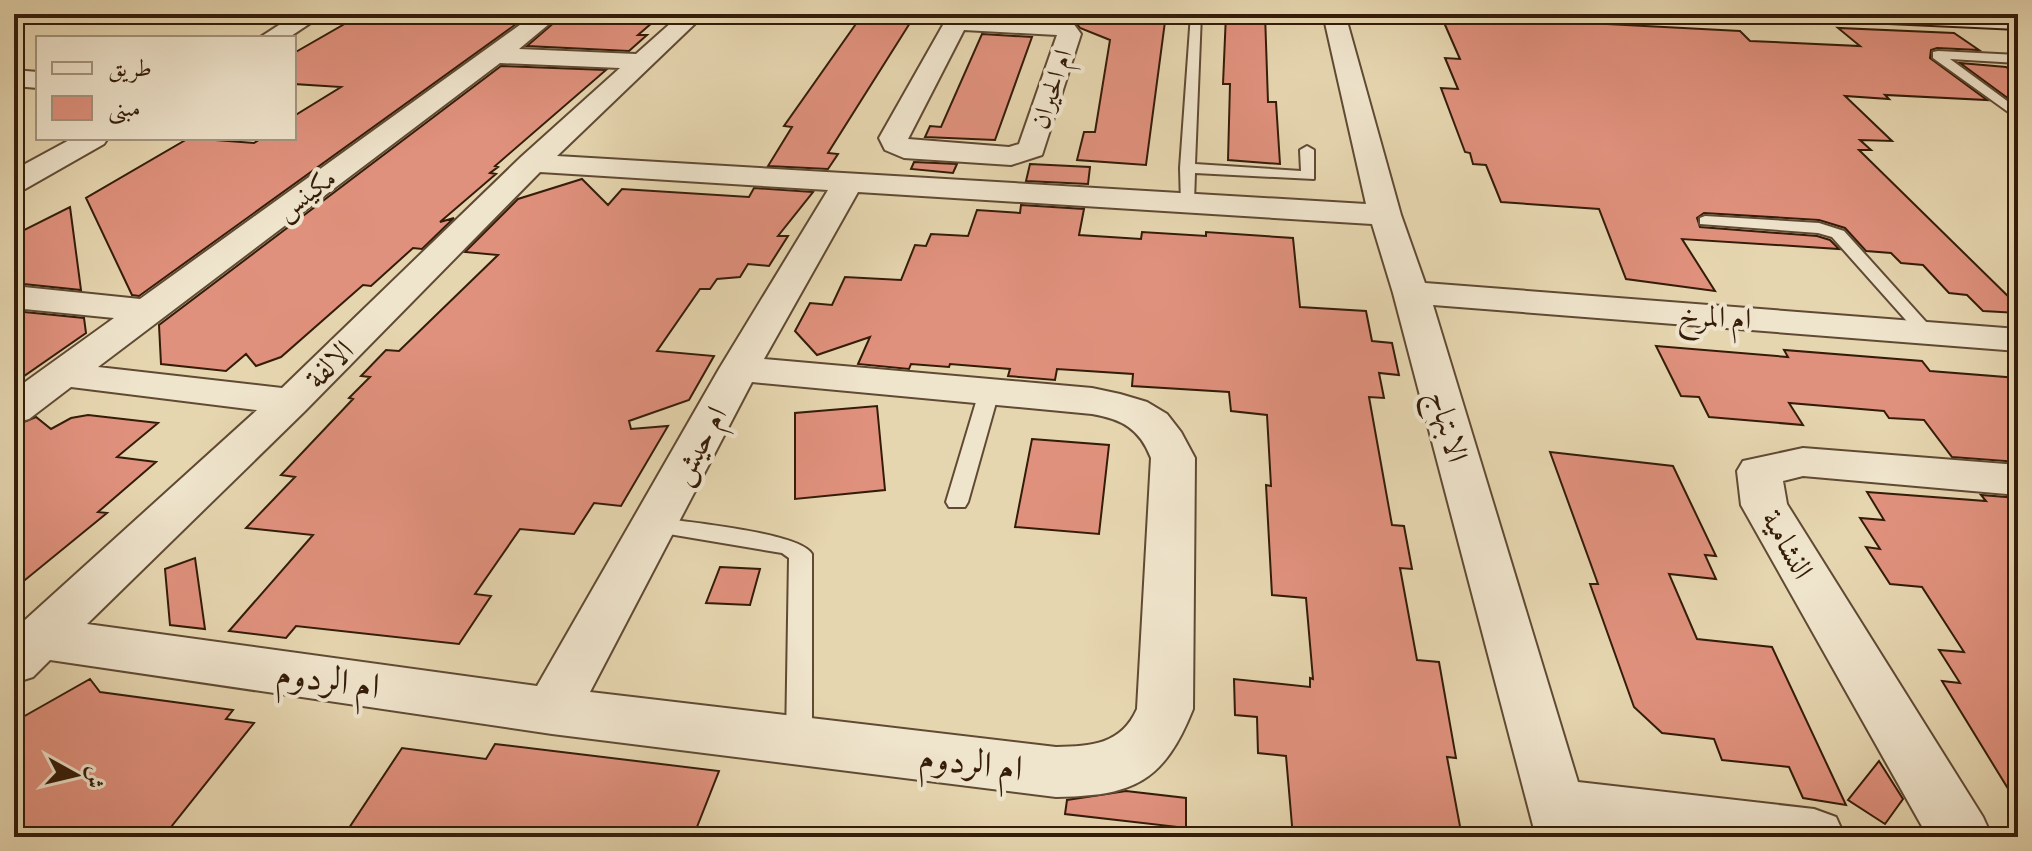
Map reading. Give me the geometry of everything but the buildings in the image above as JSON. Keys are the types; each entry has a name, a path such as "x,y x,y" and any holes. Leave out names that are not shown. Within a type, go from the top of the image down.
{"street":[{"path":"274,36 313,14"},
{"name":"مكينس","path":"14,410 550,14"},
{"name":"الالفة","path":"27,650 291,402 532,163 694,14"},
{"name":"الابتهاج","path":"1334,14 1385,215 1411,293 1562,822"},
{"path":"1845,14 2018,22"},
{"name":"ام الحيران","path":"974,22 1065,28 1069,34 1032,149 1011,156 980,154 904,149 895,144 893,138 955,25 974,22"},
{"path":"495,55 641,62"},
{"path":"14,78 36,80"},
{"path":"14,182 90,140"},
{"path":"924,186 938,151"},
{"path":"970,189 980,154"},
{"path":"532,163 1385,215"},
{"name":"ام حيش","path":"552,711 739,369 849,181"},
{"name":"ام المرخ","path":"1411,293 2018,340"},
{"path":"14,297 147,311"},
{"name":"ام الردوم","path":"27,650 1056,772 1099,772 1130,760 1156,736 1165,709 1166,694 1173,458 1166,436 1145,416 1123,406 739,369"},
{"path":"61,374 291,402"},
{"name":"النشامية","path":"1961,837 1764,505 1759,471 1803,462 2018,480"},
{"path":"1562,822 1814,837"}],"lane":[{"path":"1186,201 1196,14"},
{"path":"2018,59 1937,55 2018,115"},
{"path":"1187,168 1309,176 1307,150"},
{"path":"1705,221 1819,228 1838,234 1927,333"},
{"path":"957,502 989,392"},
{"path":"653,525 787,546 801,554 799,741"}]}
